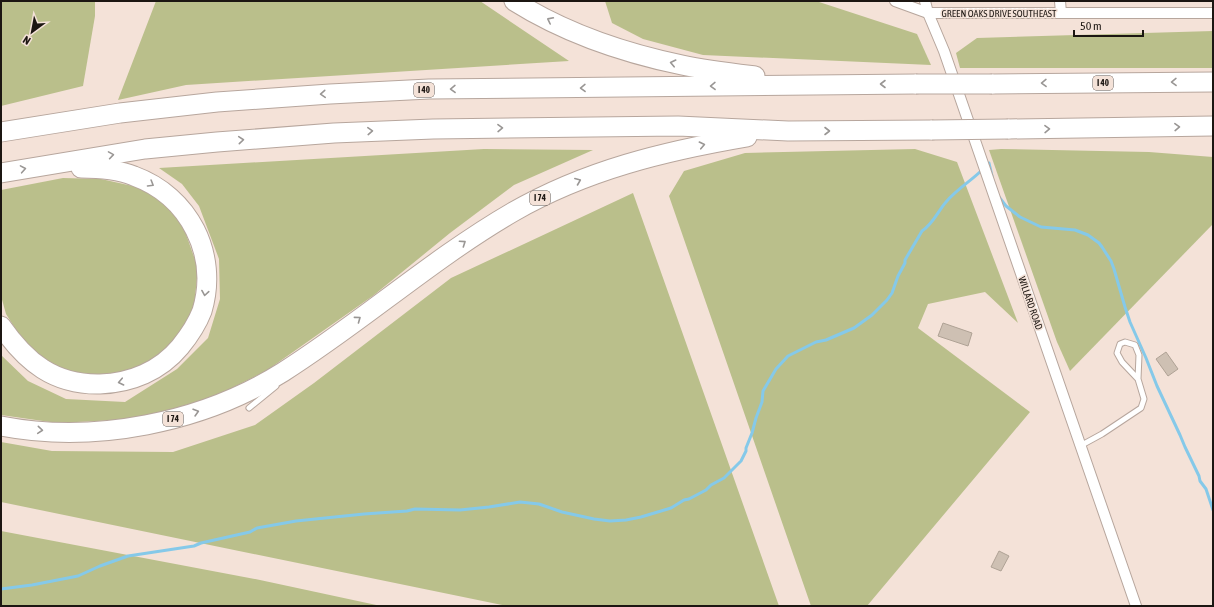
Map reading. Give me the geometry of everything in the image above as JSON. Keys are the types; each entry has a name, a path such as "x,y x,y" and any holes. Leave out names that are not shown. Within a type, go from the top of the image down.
{"highway":[{"path":"514,1 564,27 602,43 643,56 684,66 724,72 850,84"},
{"name":"I 40","path":"1,132 120,113 217,102 429,89 850,84 1213,82"},
{"path":"1,173 145,149 334,133 433,129 678,126 788,131 1213,126"},
{"name":"I 74","path":"1,426 44,431 77,432 107,430 136,427 170,420 202,410 256,387 282,372 327,342 467,240 514,212 552,192 597,174 642,159 712,143 788,131"},
{"path":"1,326 23,353 50,374 77,383 108,384 138,378 153,371 176,351 188,337 202,312 206,295 207,277 202,244 194,226 172,198 147,181 121,172 92,168 45,166"}],"street":[{"name":"GREEN OAKS DRIVE SOUTHEAST","path":"895,1 928,13 1213,13"},
{"name":"WILLARD ROAD","path":"925,1 928,13 947,58 1136,606"},
{"path":"1060,1 1061,14"}],"lane":[{"path":"285,378 327,342"},
{"path":"1080,446 1102,434 1141,408 1144,399 1138,379 1139,355 1135,345 1126,342 1120,344 1117,353 1122,362 1138,379"},
{"path":"249,408 279,383"}],"green space":[{"path":"1,1 95,1 95,16 83,86 1,106"},
{"path":"156,1 480,1 569,61 186,85 118,100"},
{"path":"605,1 816,1 917,34 931,65 703,55 643,39 612,23"},
{"path":"1213,31 1213,68 960,68 956,53 977,38"},
{"path":"484,149 593,150 514,185 450,233 374,295 266,371 214,397 137,419 57,423 1,415 1,355 28,381 66,399 125,402 177,369 208,338 220,299 219,259 199,206 182,184 159,168"},
{"path":"915,149 957,162 1018,323 985,292 928,304 918,328 1030,412 867,606 811,606 669,196 684,171 745,153"},
{"path":"989,150 1149,152 1213,157 1213,224 1070,371 1057,342"},
{"path":"63,178 101,179 137,187 159,199 182,223 198,268 194,307 173,345 147,367 116,377 78,374 48,363 25,344 6,314 1,296 1,190"},
{"path":"633,193 779,606 507,606 1,502 1,442 52,451 173,452 255,425 314,383 451,278"},
{"path":"1,531 260,580 381,606 1,606"}],"building":[{"path":"943,323 972,333 968,346 938,336"},
{"path":"1166,352 1178,369 1168,376 1156,359"},
{"path":"999,551 1009,556 1001,571 991,567"}],"waterway":[{"path":"989,163 992,176"},
{"path":"1,589 32,585 78,576 128,556 194,546 201,543 250,532 257,528 296,521 415,509 460,510 520,502 539,504 562,512 610,521 641,517 671,508 706,490 711,485 724,478 741,461 746,451 762,402 763,391 776,369 788,356 816,342 826,340 854,328 872,315 892,293 905,260 922,231 929,225 950,197 982,170"},
{"path":"999,197 1006,206 1020,217 1041,227 1075,230 1088,235 1102,247 1111,261 1130,322 1157,386 1200,481 1206,489 1213,510"}]}
